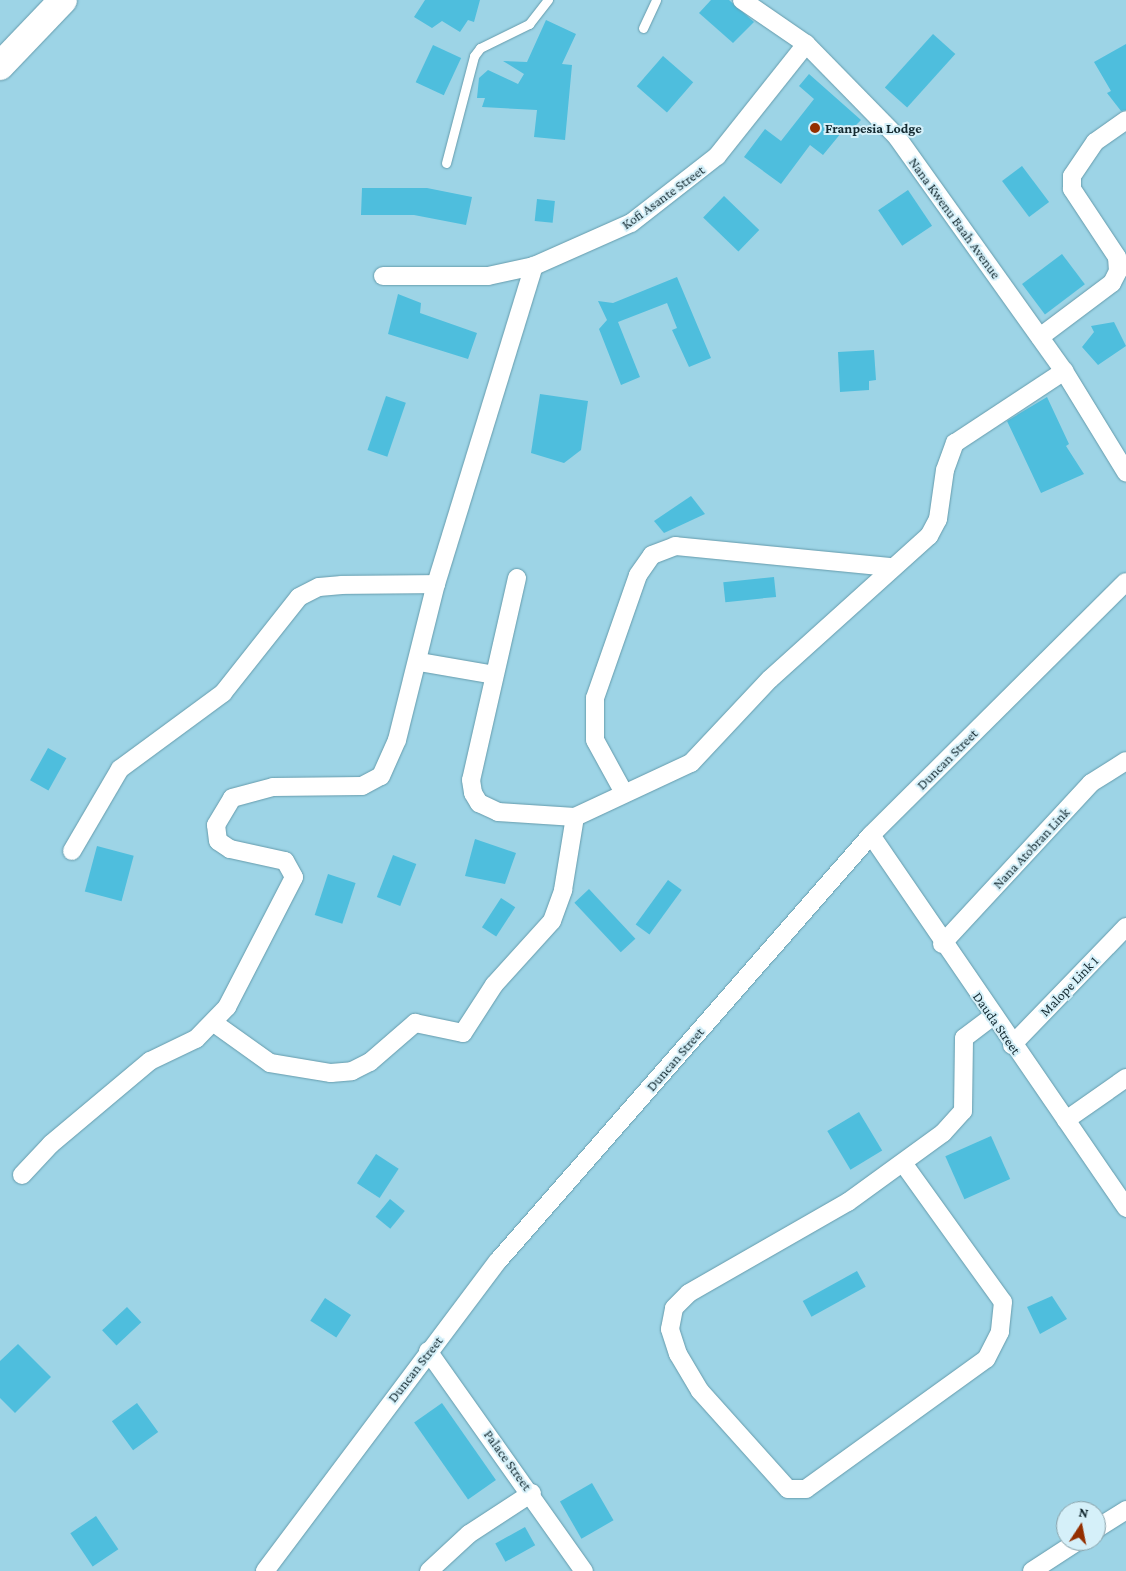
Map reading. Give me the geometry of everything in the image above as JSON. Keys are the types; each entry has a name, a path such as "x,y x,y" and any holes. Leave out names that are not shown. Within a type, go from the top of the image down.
{"main road":[{"path":"0,66 63,0"}],"street":[{"name":"Nana Kwenu Baah Avenue","path":"742,0 806,44 897,137 1064,371 1126,472"},
{"name":"Kofi Asante Street","path":"383,276 488,276 534,266 631,223 677,190 717,156 806,44"},
{"path":"1040,337 1112,283 1118,271 1117,257 1072,189 1072,176 1095,142 1126,120"},
{"path":"22,1175 51,1144 150,1061 196,1039 214,1023 294,877 285,861 230,849 218,841 216,825 223,808 232,798 273,787 373,783 397,740 419,662 436,584 534,266"},
{"path":"517,578 471,780 473,793 479,803 498,812 575,817 690,763 770,679 891,567 929,536 938,518 945,470 955,443 1064,371"},
{"path":"624,793 595,740 595,698 638,574 652,555 675,546 891,567"},
{"name":"Duncan Street","path":"265,1571 428,1351 498,1261 870,836 1126,582"},
{"path":"72,851 120,769 223,693 299,597 334,585 436,584"},
{"path":"419,662 494,675"},
{"name":"Nana Atobran Link","path":"942,944 1091,783 1126,761"},
{"path":"214,1023 270,1063 331,1073 352,1071 370,1062 415,1023 463,1033 494,985 552,921 564,890 575,817"},
{"name":"Dauda Street","path":"870,836 992,1017 1126,1208"},
{"name":"Malope Link 1","path":"1012,1045 1126,927"},
{"path":"903,1163 1003,1302 1000,1332 986,1359 806,1490 788,1488 700,1391 675,1346 670,1329 674,1308 689,1293 840,1207 903,1163 963,1110 964,1038 992,1017"},
{"path":"1066,1120 1126,1078"},
{"name":"Palace Street","path":"428,1351 532,1493 584,1571"},
{"path":"428,1571 469,1534 532,1493"},
{"path":"1106,1523 1126,1510"},
{"path":"1032,1571 1063,1551"}],"lane":[{"path":"446,163 474,56 480,48 529,24 548,0"},
{"path":"643,28 656,0"}],"building":[{"path":"425,0 480,0 474,22 468,20 460,32 442,21 432,28 414,17"},
{"path":"711,0 729,0 754,22 733,43 699,13"},
{"path":"546,20 576,34 562,64 572,65 565,140 534,137 537,110 482,107 485,98 477,98 479,78 488,70 518,84 524,74 503,61 527,62"},
{"path":"933,34 955,54 907,108 885,88"},
{"path":"1126,44 1126,110 1121,111 1107,93 1111,91 1094,62"},
{"path":"433,45 461,58 444,95 416,82"},
{"path":"663,56 693,82 667,112 637,86"},
{"path":"809,74 861,120 850,131 846,127 823,155 810,145 781,184 744,157 765,129 781,141 814,99 799,86"},
{"path":"1022,166 1049,202 1029,217 1002,181"},
{"path":"362,188 427,188 472,197 466,225 414,215 361,215"},
{"path":"908,190 932,226 902,246 878,210"},
{"path":"724,196 759,230 738,252 703,218"},
{"path":"537,199 555,201 553,223 535,221"},
{"path":"1062,254 1085,284 1045,314 1022,284"},
{"path":"677,277 711,358 689,367 672,330 677,328 667,303 618,322 640,377 621,385 599,329 607,320 598,301 613,303"},
{"path":"398,294 421,303 420,313 477,333 468,359 388,334"},
{"path":"1114,322 1126,346 1098,365 1082,347 1094,332 1091,326"},
{"path":"874,350 876,380 869,381 869,390 840,392 838,352"},
{"path":"540,394 588,401 581,450 564,463 531,453"},
{"path":"386,396 406,403 387,457 367,450"},
{"path":"1047,397 1069,444 1066,446 1084,474 1041,493 1007,421"},
{"path":"691,496 705,514 664,533 654,521"},
{"path":"774,577 776,597 725,602 723,582"},
{"path":"48,748 66,758 48,791 30,780"},
{"path":"475,839 516,853 505,884 465,876"},
{"path":"97,846 134,856 122,901 85,891"},
{"path":"393,855 416,864 400,906 377,897"},
{"path":"328,874 356,883 342,924 315,915"},
{"path":"668,880 682,890 649,934 636,924"},
{"path":"589,889 635,939 621,952 574,903"},
{"path":"501,898 515,907 496,937 482,927"},
{"path":"859,1112 882,1151 850,1170 827,1131"},
{"path":"991,1136 1010,1179 964,1199 945,1156"},
{"path":"376,1154 399,1169 380,1198 357,1183"},
{"path":"390,1199 405,1211 390,1229 376,1217"},
{"path":"857,1271 866,1287 812,1317 803,1301"},
{"path":"1052,1296 1067,1319 1040,1334 1027,1307"},
{"path":"325,1298 351,1315 336,1338 310,1321"},
{"path":"127,1307 141,1322 116,1346 102,1330"},
{"path":"18,1344 51,1377 15,1413 0,1398 0,1361"},
{"path":"137,1403 158,1432 133,1450 112,1421"},
{"path":"442,1403 496,1480 468,1500 414,1423"},
{"path":"592,1483 614,1520 581,1539 560,1502"},
{"path":"96,1516 118,1549 93,1566 70,1533"},
{"path":"525,1527 535,1545 505,1562 495,1543"}],"place":[{"name":"Franpesia Lodge","path":"815,128"}]}
